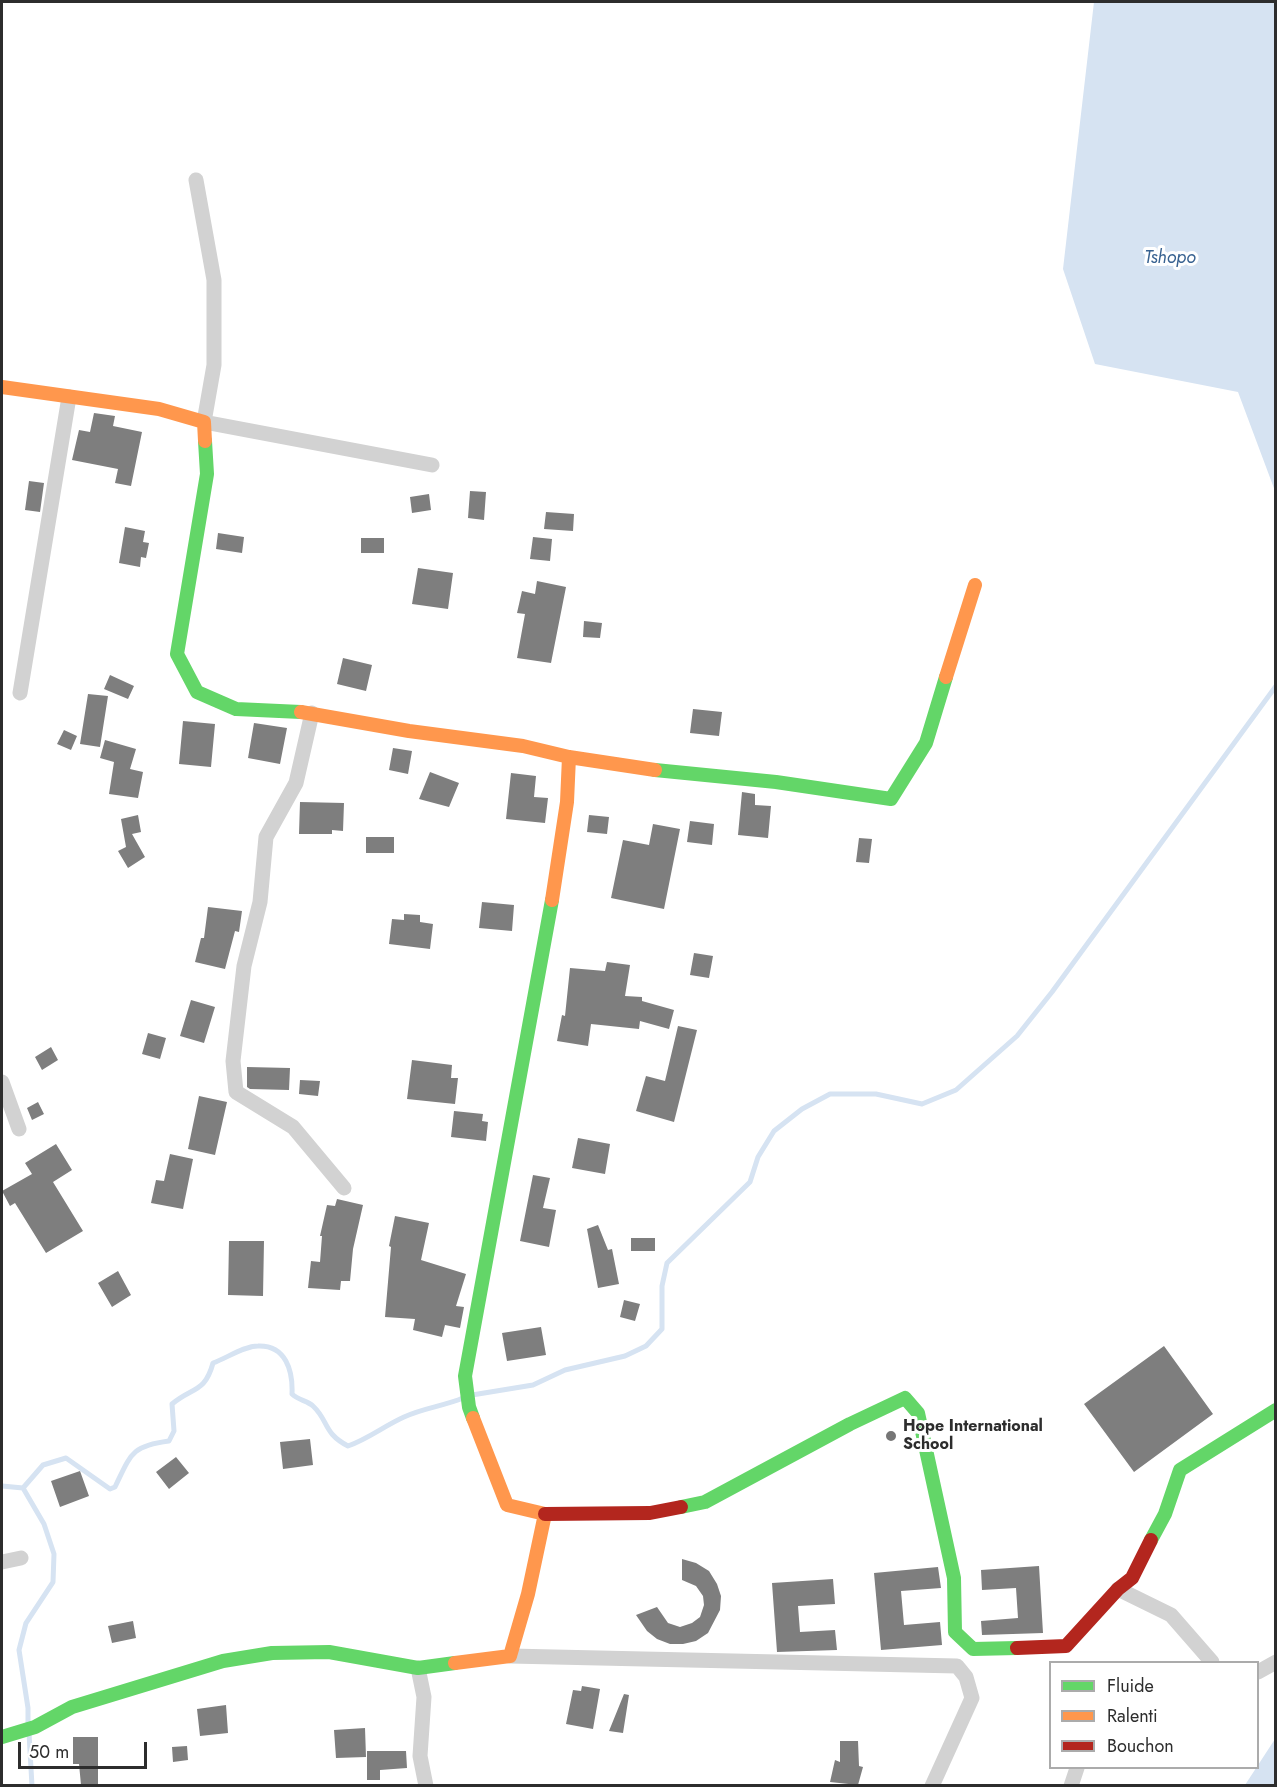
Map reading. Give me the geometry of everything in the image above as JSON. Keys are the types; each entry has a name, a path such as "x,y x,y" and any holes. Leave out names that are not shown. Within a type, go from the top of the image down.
{"street":[{"path":"196,180 214,280 214,365 204,422 207,474 177,654 197,692 236,709 312,713 409,731 523,746 569,757 664,771 776,782 891,799 926,743 975,585"},
{"path":"2,387 159,409 204,422 432,465"},
{"path":"20,693 69,397"},
{"path":"312,713 296,783 266,837 260,902 244,966 232,1061 236,1092 293,1127 344,1188"},
{"path":"569,757 567,802 543,955 465,1376 469,1407 507,1505 545,1514 650,1513 705,1502 850,1424 905,1398 918,1413 954,1578 955,1632 973,1649 1066,1646 1118,1589 1132,1578 1165,1514 1180,1470 1275,1410"},
{"path":"2,1082 20,1129"},
{"path":"510,1656 528,1594 545,1514"},
{"path":"2,1562 21,1558"},
{"path":"1118,1589 1171,1615 1211,1661"},
{"path":"1066,1646 1070,1661"},
{"path":"2,1737 29,1728 72,1707 223,1661 272,1653 329,1652 418,1668 510,1656 957,1666 966,1677 972,1698 932,1785"},
{"path":"1259,1671 1275,1662"},
{"path":"418,1668 424,1697 420,1756 426,1785"},
{"path":"1071,1785 1076,1769"}],"water":[{"name":"Tshopo","path":"1094,2 1275,2 1275,491 1238,392 1095,364 1063,269"},
{"path":"1275,1739 1275,1785 1245,1785 1255,1769 1259,1769 1259,1764"}],"building":[{"path":"94,413 115,416 113,426 142,432 131,486 115,483 118,469 72,460 79,430 90,432"},
{"path":"29,481 44,483 40,512 25,510"},
{"path":"470,491 486,492 484,520 468,518"},
{"path":"429,494 431,510 412,513 410,497"},
{"path":"546,512 574,514 573,531 544,529"},
{"path":"125,527 145,531 143,542 149,543 146,558 141,557 140,567 119,563"},
{"path":"218,533 244,537 242,553 216,549"},
{"path":"533,537 552,539 550,561 530,559"},
{"path":"361,538 384,538 384,553 361,553"},
{"path":"418,568 453,573 448,609 412,604"},
{"path":"537,581 566,587 551,663 517,658 525,614 517,613 522,591 535,594"},
{"path":"584,621 602,623 600,638 583,637"},
{"path":"343,658 372,665 366,691 337,684"},
{"path":"110,675 134,686 128,699 104,689"},
{"path":"88,694 108,696 100,747 80,744"},
{"path":"693,709 722,712 719,736 690,733"},
{"path":"183,721 215,724 211,767 179,764"},
{"path":"254,723 287,728 280,764 248,758"},
{"path":"64,730 77,736 71,750 57,744"},
{"path":"105,740 136,749 130,769 143,772 138,798 109,794 114,762 100,758"},
{"path":"393,748 412,751 408,774 389,770"},
{"path":"430,772 459,783 449,807 419,799"},
{"path":"511,773 536,776 534,797 548,798 545,823 506,819"},
{"path":"742,792 755,794 755,805 771,806 768,838 738,835"},
{"path":"300,802 344,803 343,831 332,830 332,834 299,834"},
{"path":"138,815 141,832 132,834 145,857 128,868 118,851 126,847 121,819"},
{"path":"589,815 609,817 607,834 587,832"},
{"path":"690,821 714,824 712,845 687,842"},
{"path":"653,824 680,829 664,909 611,898 623,840 649,845"},
{"path":"366,837 394,837 394,853 366,853"},
{"path":"859,838 872,839 869,863 856,862"},
{"path":"482,902 514,905 512,931 479,928"},
{"path":"208,907 242,911 239,932 235,931 225,969 195,962 201,938 204,938"},
{"path":"404,914 420,915 420,922 433,924 430,949 389,944 392,919 404,920"},
{"path":"694,953 713,956 709,978 690,975"},
{"path":"607,962 630,965 625,996 642,997 642,1001 674,1010 669,1029 640,1021 639,1029 591,1024 588,1046 557,1041 562,1015 565,1016 570,968 605,971"},
{"path":"191,1000 215,1007 204,1043 180,1036"},
{"path":"678,1026 697,1030 674,1122 636,1111 646,1076 665,1081"},
{"path":"148,1033 166,1038 160,1059 142,1054"},
{"path":"51,1047 58,1060 42,1070 35,1057"},
{"path":"412,1060 452,1065 451,1078 458,1078 455,1104 407,1099"},
{"path":"247,1067 290,1068 289,1090 250,1089 247,1087"},
{"path":"300,1080 320,1081 318,1096 299,1094"},
{"path":"199,1096 227,1102 215,1155 188,1149"},
{"path":"38,1102 44,1114 32,1120 27,1108"},
{"path":"454,1111 483,1114 482,1121 488,1122 486,1141 451,1137"},
{"path":"578,1138 610,1144 605,1174 572,1168"},
{"path":"56,1144 72,1170 53,1182 83,1231 46,1253 15,1203 10,1206 2,1191 32,1174 25,1163"},
{"path":"170,1154 193,1159 183,1209 151,1203 156,1180 164,1181"},
{"path":"533,1175 550,1178 543,1208 556,1210 549,1247 520,1241"},
{"path":"337,1199 363,1205 353,1249 350,1281 341,1281 340,1290 308,1288 311,1261 320,1262 322,1236 320,1236 327,1205 335,1206"},
{"path":"395,1216 429,1223 421,1260 466,1274 456,1306 464,1307 460,1328 445,1325 442,1337 413,1330 415,1319 385,1317 391,1247 389,1246"},
{"path":"598,1225 608,1250 612,1249 619,1284 598,1288 587,1229"},
{"path":"631,1238 655,1238 655,1251 631,1251"},
{"path":"229,1241 264,1241 263,1296 228,1295"},
{"path":"118,1271 131,1295 112,1307 98,1283"},
{"path":"624,1300 640,1304 635,1321 620,1317"},
{"path":"541,1327 546,1355 507,1361 502,1333"},
{"path":"1164,1346 1213,1414 1134,1472 1084,1404"},
{"path":"310,1439 313,1465 283,1469 280,1442"},
{"path":"176,1457 189,1473 169,1489 156,1472"},
{"path":"80,1471 89,1496 60,1507 51,1481"},
{"path":"682,1559 696,1563 709,1571 721,1596 720,1610 708,1633 696,1641 670,1644 657,1639 647,1631 636,1615 657,1607 668,1623 680,1627 700,1617 704,1605 703,1596 696,1586 682,1580"},
{"path":"1039,1566 1043,1633 982,1635 981,1621 1018,1618 1016,1588 982,1590 981,1570"},
{"path":"938,1567 941,1588 901,1591 904,1625 940,1622 942,1645 881,1650 874,1573"},
{"path":"833,1579 835,1604 798,1606 800,1632 835,1630 837,1650 777,1652 772,1583"},
{"path":"133,1621 136,1638 112,1643 108,1626"},
{"path":"582,1686 600,1689 593,1729 566,1724 573,1690 581,1691"},
{"path":"624,1694 629,1695 623,1733 609,1731"},
{"path":"226,1705 228,1733 200,1736 197,1709"},
{"path":"365,1728 366,1757 336,1758 334,1730"},
{"path":"73,1737 98,1737 98,1785 81,1785 79,1764 73,1764"},
{"path":"840,1741 858,1741 859,1766 863,1767 858,1785 830,1782 835,1760 840,1762"},
{"path":"187,1746 188,1760 173,1762 172,1747"},
{"path":"367,1751 406,1751 407,1768 380,1770 380,1780 367,1780"}],"waterway":[{"path":"472,1395 533,1385 565,1370 625,1356 646,1346 662,1329 662,1286 667,1263 750,1182 758,1157 774,1131 802,1109 830,1094 876,1094 922,1104 956,1090 1017,1036 1052,992 1276,686"},
{"path":"2,1486 23,1488 43,1465 66,1458 110,1489 115,1487 129,1459 139,1449 169,1441 174,1431 172,1404 202,1385 213,1363 241,1350 258,1346 268,1347 281,1355 289,1368 292,1394 313,1406 330,1432 348,1446 411,1414 463,1398"},
{"path":"23,1488 44,1524 54,1554 53,1582 26,1623 19,1650 28,1708 28,1724"},
{"path":"29,1733 32,1786"}],"traffic: fast":[{"path":"205,441 207,474 177,654 197,692 236,709 301,712"},
{"path":"655,770 776,782 891,799 926,743 946,677"},
{"path":"473,1418 469,1407 465,1376 552,900"},
{"path":"681,1507 705,1502 850,1424 905,1398 918,1413 954,1578 955,1632 973,1649 1017,1648"},
{"path":"1151,1540 1165,1514 1180,1470 1276,1410"},
{"path":"2,1737 35,1727 72,1707 223,1661 272,1653 329,1652 418,1668 455,1663"}],"traffic: slow":[{"path":"2,387 159,409 204,422 205,441"},
{"path":"946,677 975,585"},
{"path":"301,712 409,731 523,746 569,757 655,770"},
{"path":"552,900 567,802 569,757"},
{"path":"455,1663 510,1656 528,1594 545,1514 507,1505 473,1418"}],"traffic: jam":[{"path":"545,1514 650,1513 681,1507"},
{"path":"1017,1648 1066,1646 1118,1589 1132,1578 1151,1540"}],"place":[{"name":"Hope International School","path":"891,1436"}]}
